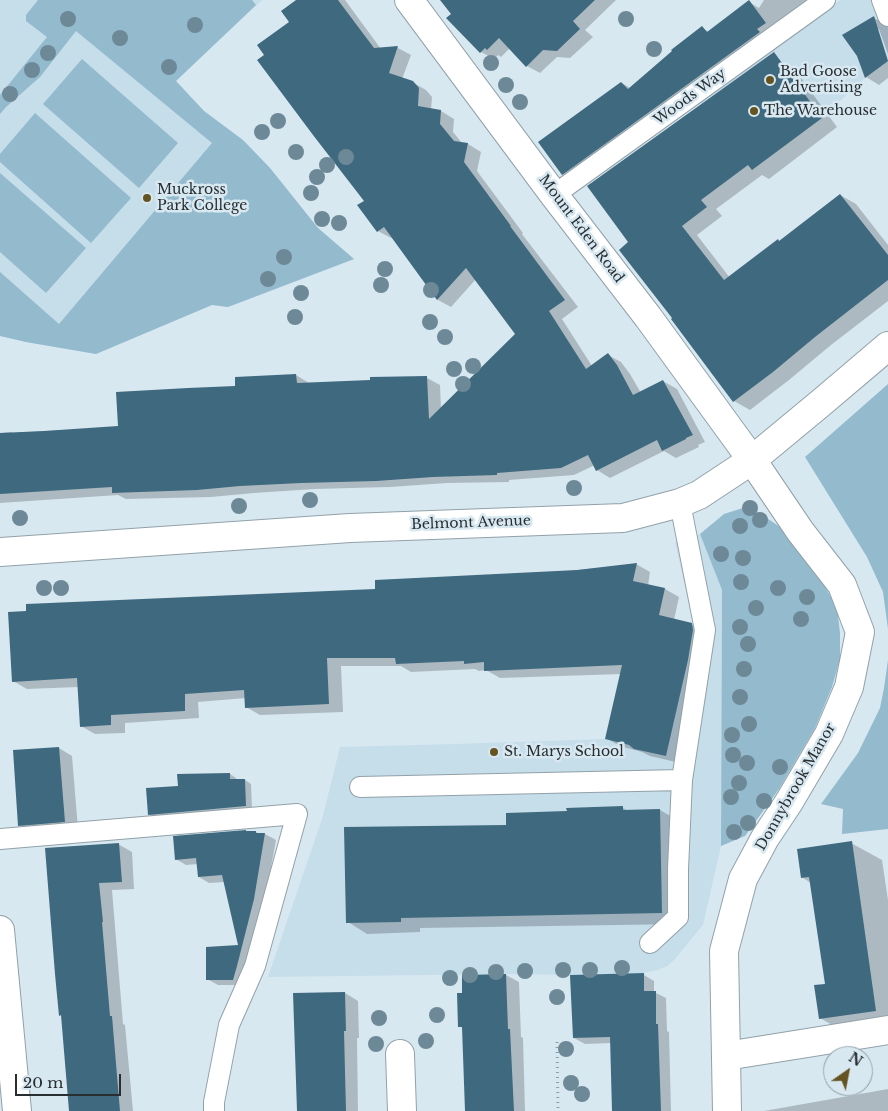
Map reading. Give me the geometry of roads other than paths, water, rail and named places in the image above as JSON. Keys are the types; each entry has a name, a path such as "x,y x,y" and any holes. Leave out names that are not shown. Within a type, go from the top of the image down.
{"street":[{"name":"Mount Eden Road","path":"409,0 648,317 752,460"},
{"name":"Belmont Avenue","path":"0,552 350,528 623,518 680,503 699,495 752,460 888,346"},
{"name":"Donnybrook Manor","path":"727,1111 724,951 743,879 765,838 789,802 829,734 849,687 860,632 842,585 800,531 752,460"},
{"path":"0,930 17,1111"},
{"path":"726,1056 888,1030"},
{"path":"400,1054 402,1111"}],"lane":[{"name":"Woods Way","path":"554,194 825,0"},
{"path":"882,0 888,16"},
{"path":"650,943 678,917 682,780 705,630 680,503"},
{"path":"360,787 682,780"},
{"path":"0,839 298,814 256,966 229,1025 214,1102 214,1111"}],"place":[{"name":"Bad Goose Advertising","path":"770,80"},
{"name":"The Warehouse","path":"754,111"},
{"name":"Muckross Park College","path":"147,198"},
{"name":"St. Marys School","path":"494,752"}]}
